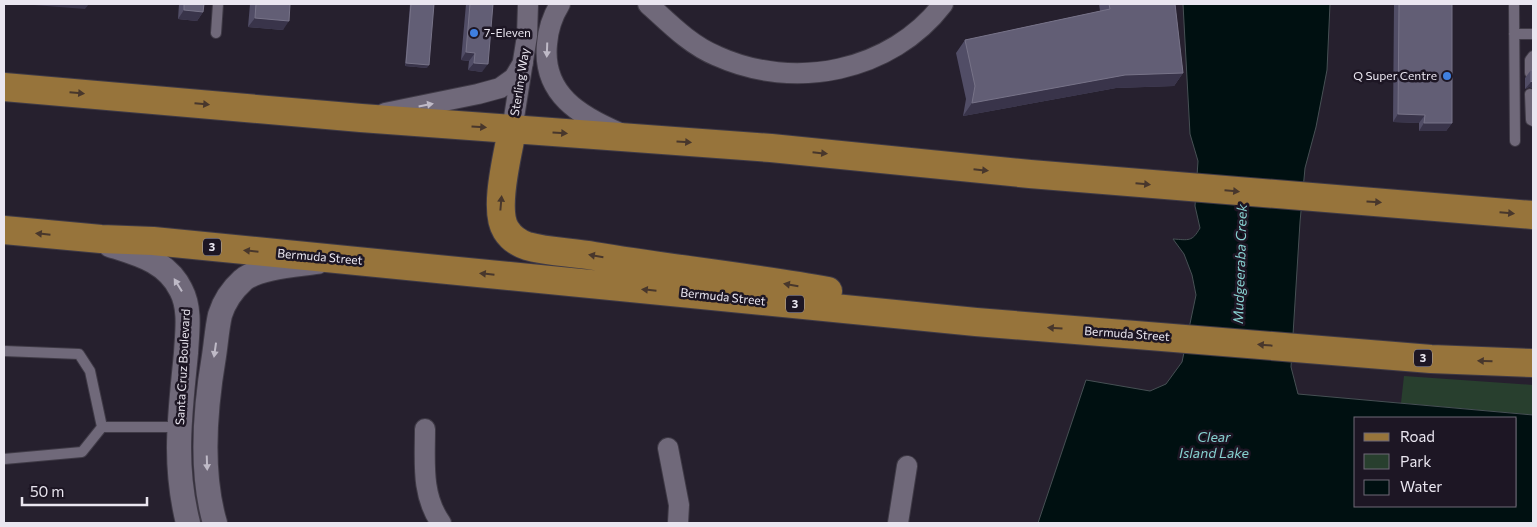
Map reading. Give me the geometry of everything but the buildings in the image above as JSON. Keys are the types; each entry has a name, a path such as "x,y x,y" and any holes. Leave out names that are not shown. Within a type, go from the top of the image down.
{"main road":[{"path":"4,88 512,130 771,148 1030,174 1533,215"},
{"path":"512,130 500,201 500,215 507,233 514,240 524,245 629,262 782,283 883,301 976,322"},
{"name":"Bermuda Street","path":"4,230 89,238 153,241 976,322 1431,359 1533,364"}],"street":[{"name":"Sterling Way","path":"512,130 523,63 528,4"},
{"name":"Sterling Way","path":"560,4 548,31 546,50 549,74 554,85 565,99 580,112 635,139"},
{"path":"648,4 694,43 716,56 740,66 765,72 790,74 819,72 864,63 886,52 913,34 943,4"},
{"path":"361,118 496,90 512,80 523,63"},
{"name":"Santa Cruz Boulevard","path":"89,238 152,260 168,272 181,289 186,303 188,320 179,449 185,523"},
{"path":"185,523 213,519 207,477 207,424 210,379 218,325 228,299 239,285 250,276 267,271 334,259"},
{"path":"181,418 192,374 197,315 200,307 205,305 212,308 218,325"},
{"path":"425,429 425,479 428,500 441,523"},
{"path":"668,448 678,505 678,523"},
{"path":"898,523 908,466"}],"lane":[{"path":"216,33 218,4"},
{"path":"1514,4 1515,141"},
{"path":"1514,34 1533,34"},
{"path":"1530,73 1530,60 1533,56"},
{"path":"1530,94 1531,120 1533,121"},
{"path":"4,351 79,354 90,371 102,427"},
{"path":"4,460 82,452 102,427 181,418"}],"green space":[{"path":"1404,376 1533,385 1533,415 1401,403"}],"water":[{"path":"1183,4 1330,4 1327,70 1316,127 1305,168 1300,222 1291,367 1298,394 1533,415 1533,523 1038,523 1086,380 1150,391 1166,384 1182,362 1196,295 1192,275 1184,254 1173,239 1190,239 1195,236 1200,228 1195,206 1198,161 1190,134"}],"place":[{"name":"7-Eleven","path":"474,33"},
{"name":"Q Super Centre","path":"1447,76"}],"water label":[{"name":"Mudgeeraba Creek","path":"1240,264"},
{"name":"Clear Island Lake","path":"1214,446"}]}
